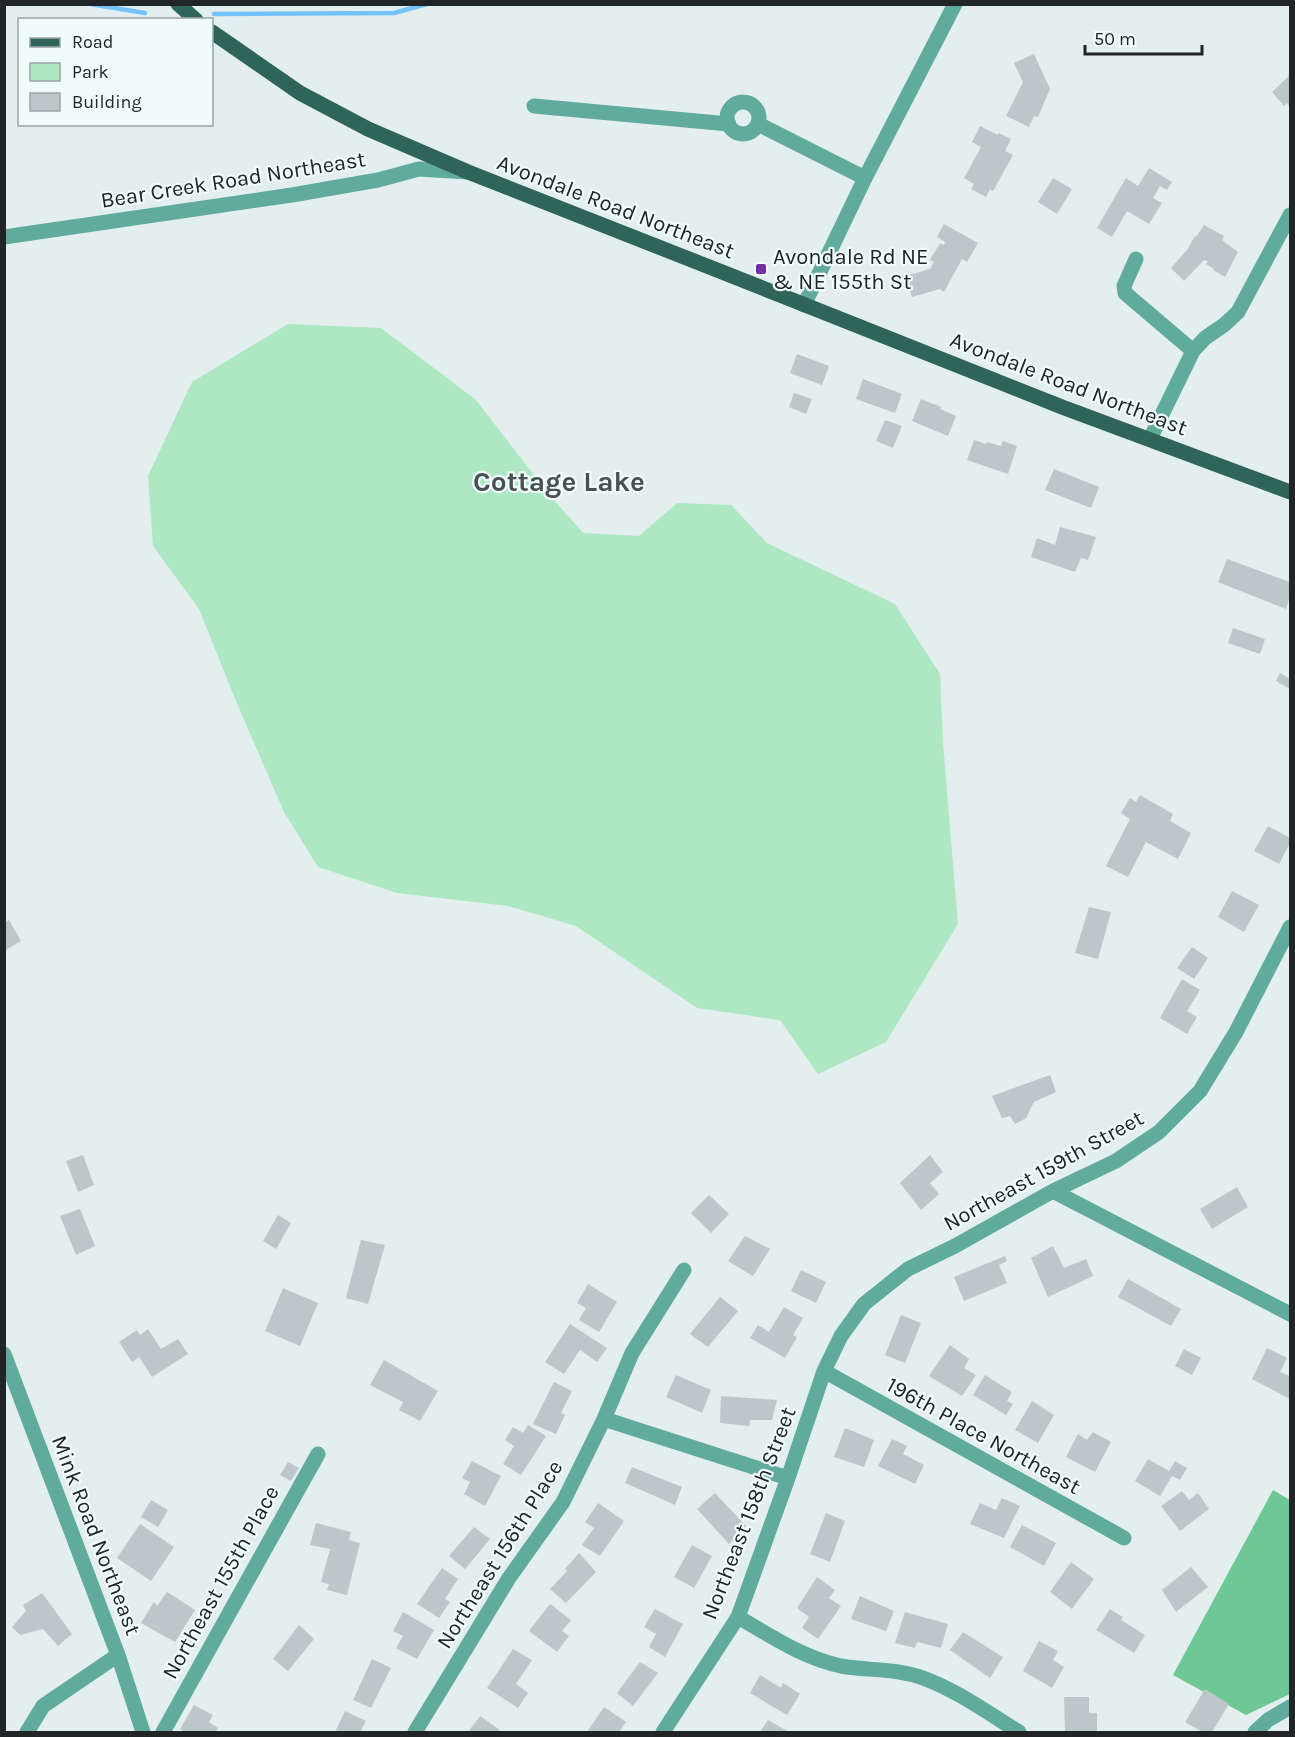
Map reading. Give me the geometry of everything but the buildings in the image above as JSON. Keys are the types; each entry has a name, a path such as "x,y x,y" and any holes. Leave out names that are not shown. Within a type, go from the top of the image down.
{"main road":[{"path":"178,4 194,18"},
{"name":"Avondale Road Northeast","path":"213,33 300,93 368,129 468,172 1062,407 1290,492"}],"street":[{"path":"804,305 865,178 955,4"},
{"path":"737,103 748,103 756,109 758,124 751,132 741,134 729,124 728,115 737,103"},
{"path":"534,106 729,124"},
{"path":"758,124 865,178"},
{"name":"Bear Creek Road Northeast","path":"4,237 292,195 378,180 419,169 468,172"},
{"path":"1150,439 1193,351 1205,338 1238,312 1290,215"},
{"path":"1136,259 1124,286 1125,293 1193,351"},
{"name":"Northeast 159th Street","path":"864,1304 908,1269 955,1246 1053,1191 1116,1161 1159,1132 1200,1091 1236,1032 1290,927"},
{"path":"1053,1191 1290,1314"},
{"name":"Northeast 156th Place","path":"415,1732 509,1578 563,1502 604,1419 632,1353 684,1270"},
{"name":"Northeast 158th Street","path":"663,1732 738,1617 824,1371 841,1336 864,1304"},
{"name":"Mink Road Northeast","path":"4,1354 118,1655 143,1732"},
{"name":"196th Place Northeast","path":"824,1371 1124,1538"},
{"path":"604,1419 788,1478"},
{"name":"Northeast 155th Place","path":"163,1732 318,1454"},
{"path":"738,1617 803,1654 828,1663 894,1671 925,1679 968,1700 1019,1732"},
{"path":"27,1732 43,1706 118,1655"},
{"path":"1255,1732 1268,1720 1290,1707"}],"green space":[{"path":"288,324 381,328 476,400 547,492 583,533 639,536 677,503 731,505 767,543 895,604 940,674 943,742 958,924 886,1042 818,1074 780,1020 697,1008 576,926 508,906 397,893 318,867 284,812 199,609 153,546 148,476 192,382"},
{"path":"1273,1490 1290,1500 1290,1694 1246,1715 1173,1675"}],"waterway":[{"path":"90,4 145,13"},
{"path":"214,14 394,13 427,4"}],"place":[{"name":"Avondale Rd NE & NE 155th St","path":"761,269"}],"district":[{"name":"Cottage Lake","path":"559,481"}]}
